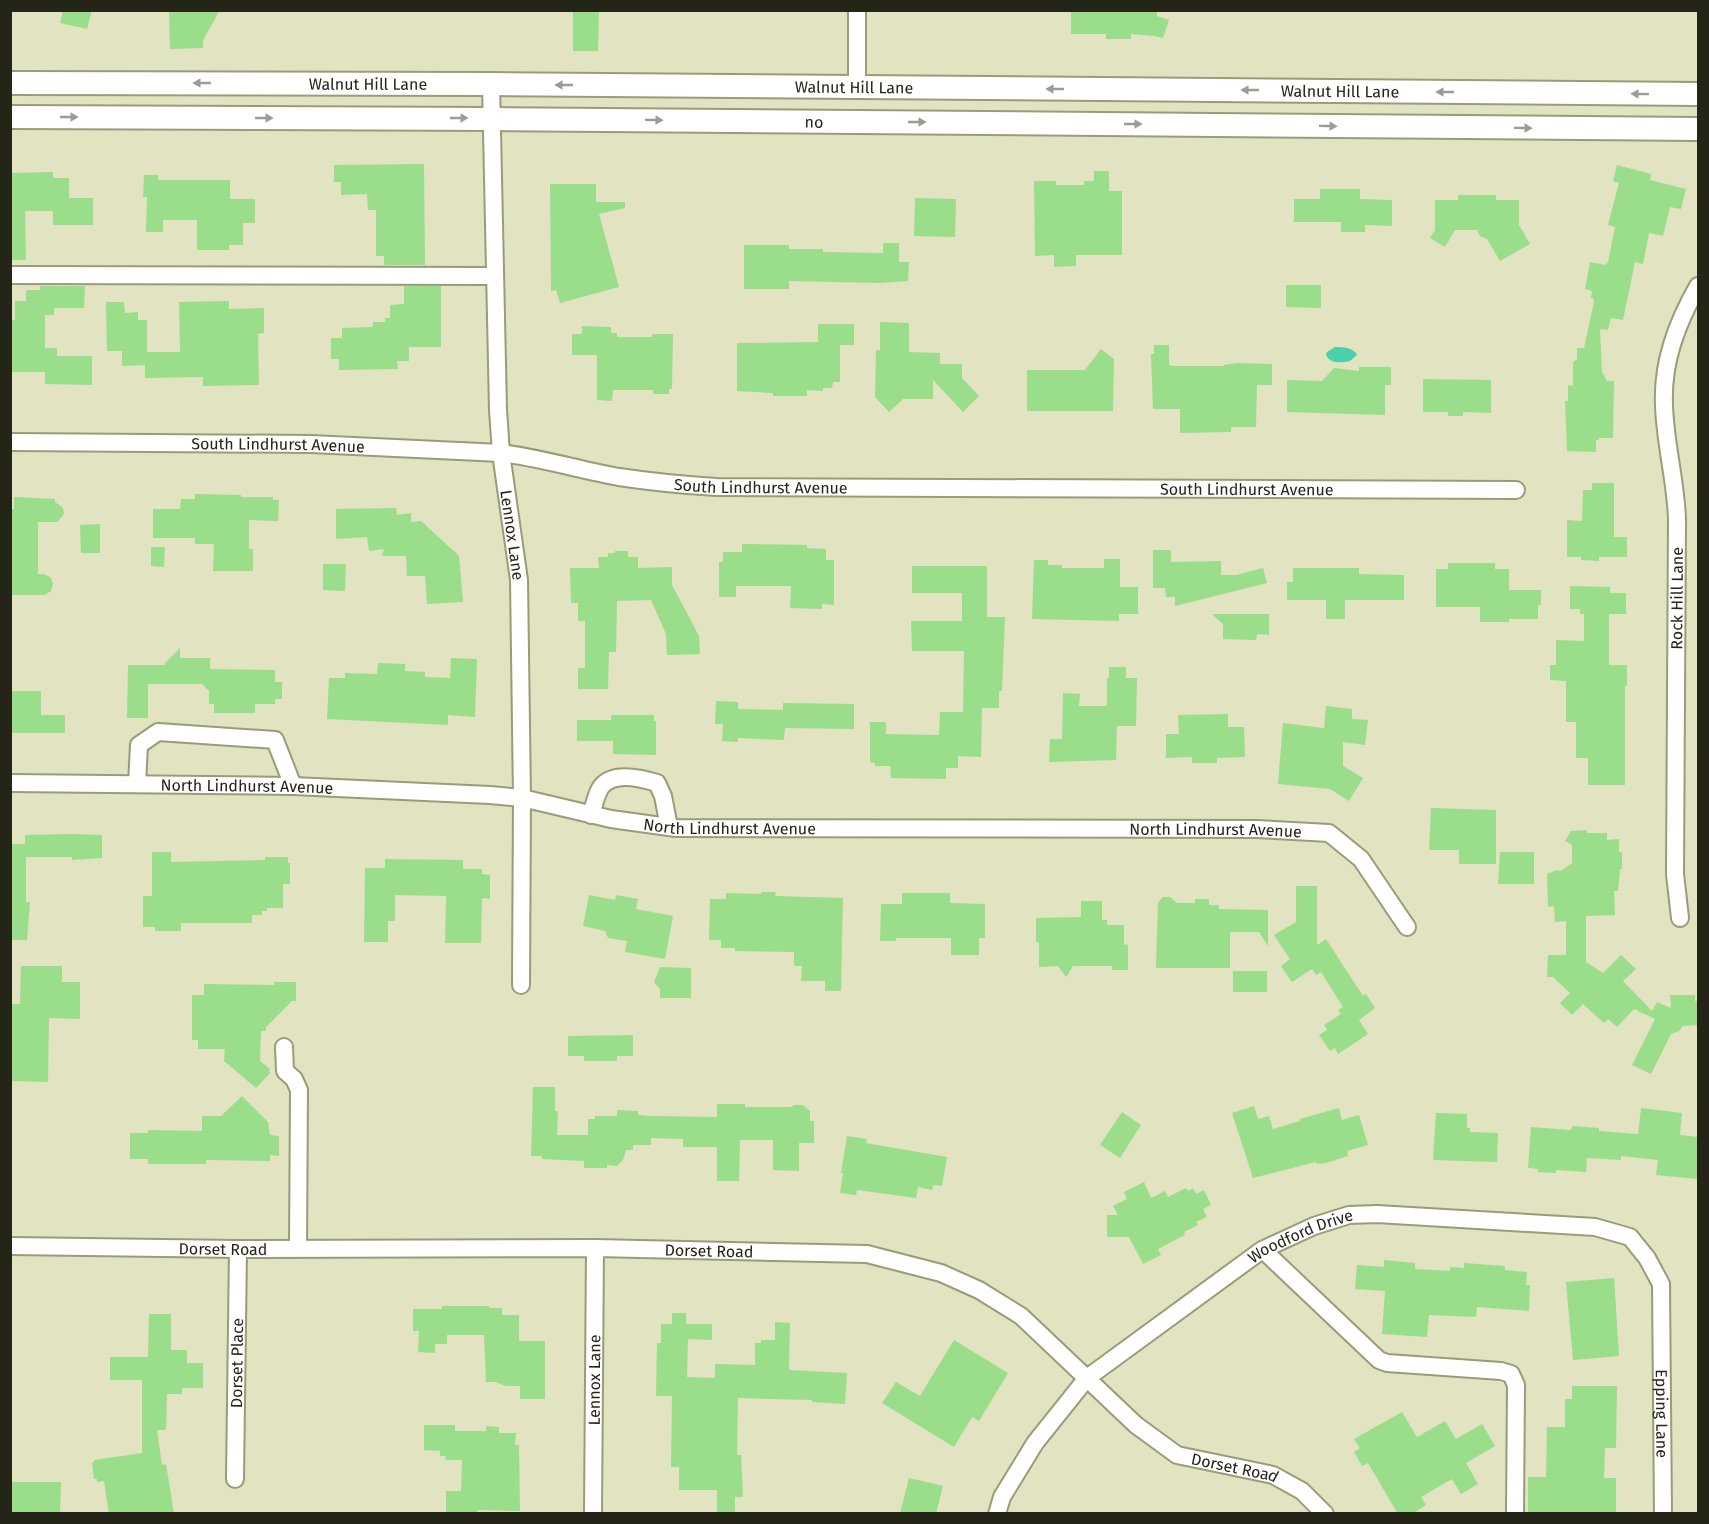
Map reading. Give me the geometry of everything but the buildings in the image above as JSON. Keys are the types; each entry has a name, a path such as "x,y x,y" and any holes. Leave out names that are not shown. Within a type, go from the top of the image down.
{"main road":[{"name":"Walnut Hill Lane","path":"10,83 491,84 1698,94"},
{"path":"857,87 858,122"},
{"path":"1282,91 1282,125"},
{"name":"Walnut Hill Lane","path":"10,117 770,121"},
{"name":"no","path":"770,121 858,122"},
{"name":"Walnut Hill Lane","path":"858,122 1698,129"}],"street":[{"path":"857,10 857,87"},
{"name":"Lennox Lane","path":"491,84 501,453 519,580 522,798 520,985"},
{"path":"10,275 495,276"},
{"name":"Rock Hill Lane","path":"1680,918 1675,873 1677,520 1676,494 1664,404 1666,369 1673,339 1698,286"},
{"name":"South Lindhurst Avenue","path":"10,442 311,444 501,453 530,457 618,477 668,484 716,487 1516,490"},
{"path":"137,784 139,744 158,732 275,740 293,786"},
{"path":"591,814 601,787 611,779 639,778 657,783 663,796 669,827"},
{"name":"North Lindhurst Avenue","path":"10,783 293,786 490,795 522,798 611,819 669,827 1257,829 1329,833 1361,859 1407,927"},
{"path":"284,1047 285,1071 294,1079 299,1090 298,1248"},
{"name":"Woodford Drive","path":"997,1514 1002,1497 1035,1443 1087,1378 1263,1250 1314,1226 1349,1215 1377,1214 1595,1227 1630,1237 1647,1258 1661,1284 1662,1312"},
{"name":"Dorset Road","path":"10,1245 238,1249 595,1248 867,1254 931,1270 979,1290 1021,1316 1136,1425 1177,1455 1273,1475 1302,1491 1325,1514"},
{"name":"Lennox Lane","path":"593,1514 595,1248"},
{"name":"Dorset Place","path":"235,1479 238,1249"},
{"path":"1263,1250 1379,1360 1387,1363 1501,1371 1511,1374 1516,1385 1515,1514"},
{"name":"Epping Lane","path":"1662,1312 1663,1514"}],"shaded area":[{"path":"1335,347 1350,349 1357,355 1350,361 1333,361 1326,355"}]}
